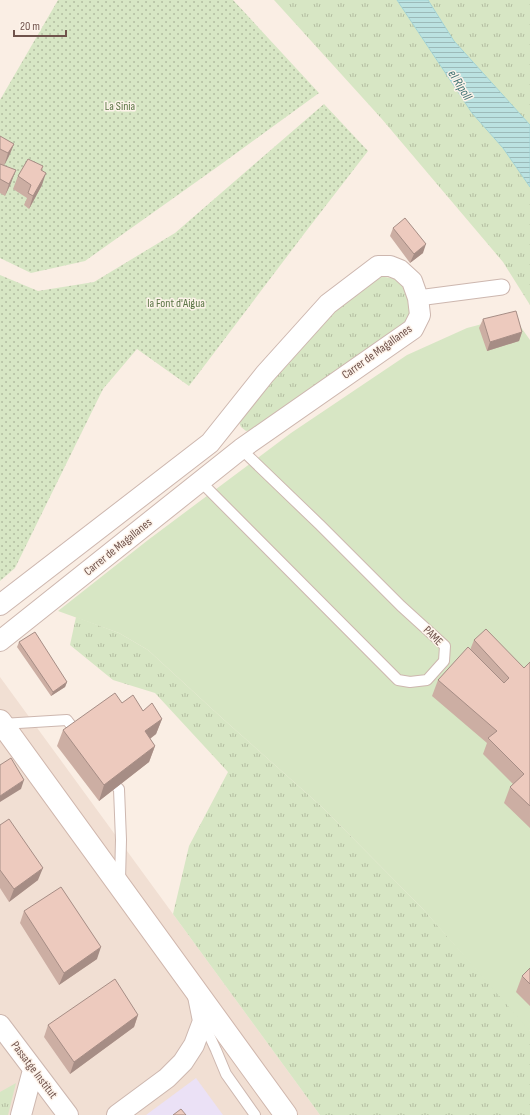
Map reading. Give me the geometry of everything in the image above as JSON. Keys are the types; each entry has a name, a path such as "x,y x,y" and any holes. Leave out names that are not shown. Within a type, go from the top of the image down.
{"main road":[{"path":"1,722 198,996 286,1115"}],"street":[{"name":"Carrer de Magallanes","path":"0,605 210,443 265,374 328,304 378,266 390,266 400,270 412,281 418,298 420,315 413,329 240,449 0,641"},
{"path":"418,298 502,287"},
{"path":"117,1115 167,1078 183,1062 194,1045 202,1020 198,996"},
{"name":"Passatge Institut","path":"0,1025 68,1115"},
{"path":"21,1115 34,1070"}],"lane":[{"name":"PAME","path":"200,481 398,680 410,682 427,680 444,661 445,646 401,606 320,525 240,449"},
{"path":"1,722 67,720 76,732"},
{"path":"117,787 119,789 120,887"},
{"path":"202,1020 226,1074 255,1115"}],"shaded area":[{"path":"0,677 173,914 320,1115 0,1115"},
{"path":"196,1078 223,1115 146,1115"}],"green space":[{"name":"La Sinia","path":"58,0 233,0 319,93 85,261 31,273 0,258 0,100"},
{"path":"274,0 397,0 472,113 503,148 530,187 530,305 503,262 381,118"},
{"path":"428,0 530,0 530,125 454,41"},
{"name":"la Font d'Aigua","path":"324,104 368,151 189,386 137,349 103,389 15,568 0,581 0,275 38,291 94,282 175,233"},
{"path":"378,276 398,279 413,303 406,326 255,430 246,431 241,427 238,420 333,309"},
{"path":"513,316 530,340 530,1031 422,908 322,807 148,650 119,633 58,611 148,540 291,433 407,355 467,328"},
{"path":"76,617 119,633 148,650 322,807 422,908 529,1028 530,1115 320,1115 173,914 189,846 228,772 155,693 113,680 70,645"},
{"path":"16,1083 8,1115 0,1115 0,1092"}],"water":[{"name":"el Ripoll","path":"397,0 428,0 454,41 530,125 530,187 503,148 472,113"}],"building":[{"path":"0,136 14,144 8,153 0,149"},
{"path":"28,159 43,166 41,170 46,173 33,196 28,193 31,185 18,176"},
{"path":"0,164 16,170 9,184 0,179"},
{"path":"405,218 426,244 414,254 393,228"},
{"path":"516,311 522,332 490,342 483,319"},
{"path":"486,629 524,668 530,662 530,806 510,787 524,774 488,738 497,731 438,680 468,647 504,683 509,678 474,640"},
{"path":"35,632 67,682 53,692 19,642"},
{"path":"115,693 122,703 133,695 143,711 152,703 162,719 145,731 155,746 104,785 63,730"},
{"path":"11,758 24,780 0,796 0,765"},
{"path":"9,819 43,868 14,889 0,870 0,825"},
{"path":"61,887 101,947 64,973 24,911"},
{"path":"530,968 530,984 522,976"},
{"path":"115,979 138,1015 74,1062 48,1025"},
{"path":"181,1109 186,1115 173,1115"}]}
